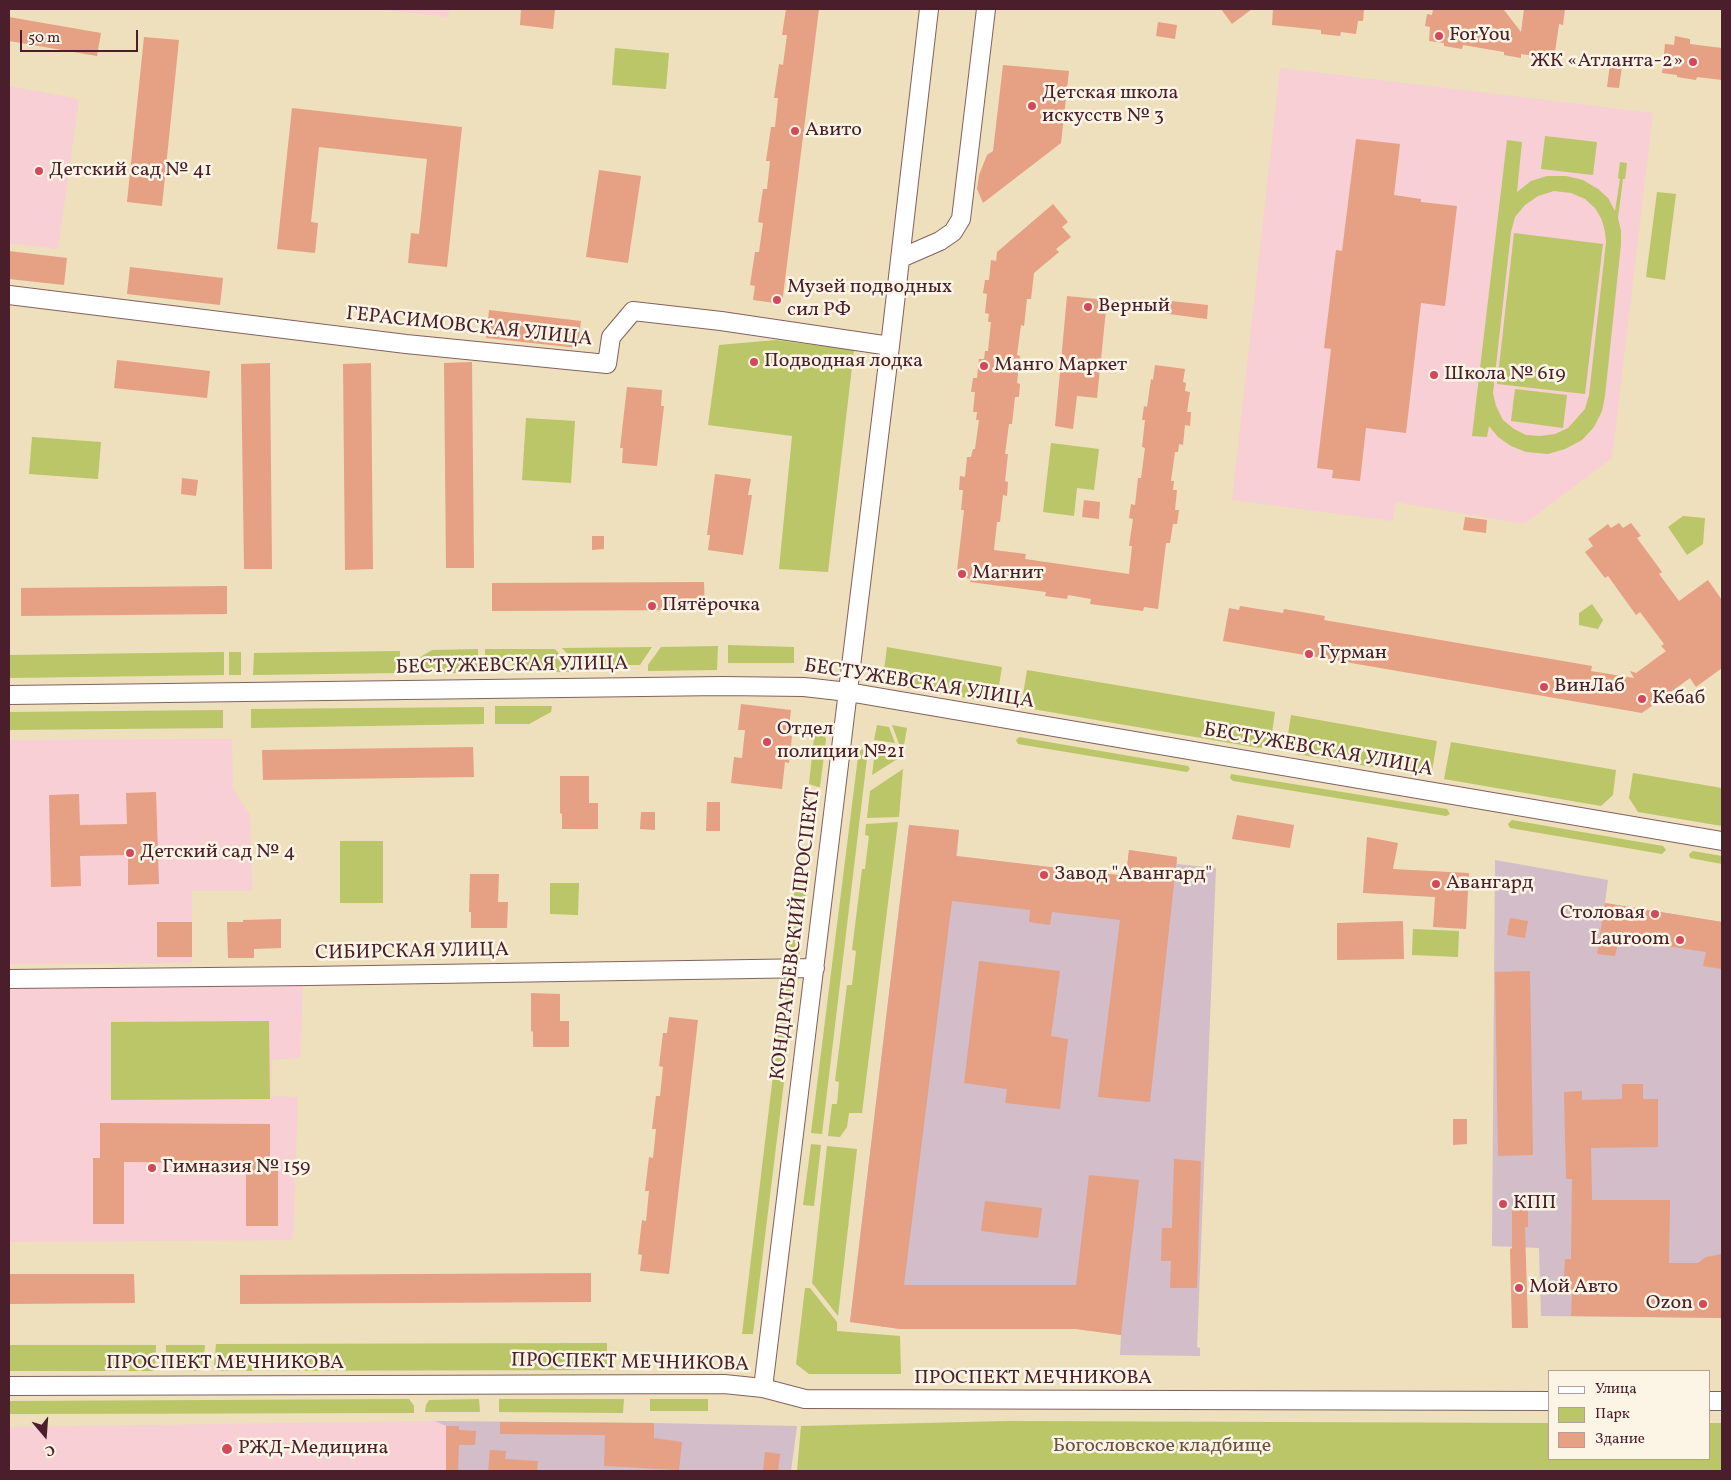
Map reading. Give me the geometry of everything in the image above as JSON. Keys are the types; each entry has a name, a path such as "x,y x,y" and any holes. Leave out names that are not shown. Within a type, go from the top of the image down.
{"street":[{"name":"КОНДРАТЬЕВСКИЙ ПРОСПЕКТ","path":"763,1388 901,258 929,9"},
{"path":"901,258 930,246 953,232 961,219 986,9"},
{"name":"ГЕРАСИМОВСКАЯ УЛИЦА","path":"9,296 406,344 607,364 611,337 633,311 721,321 890,346"},
{"name":"БЕСТУЖЕВСКАЯ УЛИЦА","path":"9,695 804,686 1722,841"},
{"name":"СИБИРСКАЯ УЛИЦА","path":"9,979 815,968"},
{"name":"ПРОСПЕКТ МЕЧНИКОВА","path":"9,1386 724,1384 763,1388 805,1399 1548,1401"}],"shaded area":[{"path":"376,9 449,9 448,17"},
{"name":"Школа № 619","path":"1280,68 1653,113 1612,458 1524,524 1396,502 1393,521 1232,500"},
{"name":"Детский сад № 41","path":"9,86 79,99 58,249 9,243"},
{"name":"Детский сад № 4","path":"232,739 233,788 250,815 252,891 192,891 192,963 9,964 9,740"},
{"path":"909,825 959,830 957,856 1126,876 1129,850 1177,857 1177,864 1216,868 1197,1347 1200,1348 1200,1356 1120,1355 1121,1335 1076,1329 900,1329 850,1322"},
{"path":"1495,860 1608,880 1605,903 1722,922 1722,1318 1541,1316 1539,1248 1492,1246"},
{"name":"Гимназия № 159","path":"303,985 300,1058 272,1060 271,1096 298,1097 293,1240 9,1242 9,988"},
{"name":"РЖД-Медицина","path":"435,1421 446,1426 446,1471 9,1471 9,1427"},
{"path":"435,1421 797,1426 791,1471 446,1471 446,1426"}],"green space":[{"path":"615,48 669,53 666,89 612,85"},
{"path":"1545,136 1597,142 1593,175 1541,169"},
{"path":"1507,140 1522,142 1517,192 1531,181 1547,176 1566,176 1583,180 1598,189 1608,198 1615,211 1620,179 1618,178 1620,162 1627,163 1618,218 1621,244 1605,396 1602,411 1594,427 1582,440 1565,449 1548,454 1526,452 1511,446 1498,437 1489,426 1487,437 1472,436","holes":["1554,191 1571,193 1585,199 1595,208 1602,220 1606,242 1589,395 1585,409 1568,428 1555,434 1526,435 1514,429 1503,420 1496,406 1493,393 1511,232 1515,217 1525,205 1538,196"]},
{"path":"1657,192 1676,194 1665,280 1646,277"},
{"path":"1514,233 1603,244 1585,394 1497,384"},
{"path":"776,340 854,350 828,572 779,569 792,436 708,425 719,345"},
{"path":"1515,389 1567,395 1563,428 1511,421"},
{"path":"526,418 575,421 571,483 522,480"},
{"path":"32,437 101,442 98,479 29,474"},
{"path":"1051,443 1099,449 1094,490 1077,488 1074,516 1043,512"},
{"path":"1683,516 1705,518 1703,544 1687,555 1668,527"},
{"path":"1592,604 1603,620 1598,629 1579,625 1579,613"},
{"path":"728,645 794,647 794,663 728,663"},
{"path":"718,646 717,670 648,671 648,665 661,647"},
{"path":"652,647 640,665 578,665 562,648"},
{"path":"887,647 1002,667 996,703 897,686 898,675 888,674 884,670"},
{"path":"478,649 478,673 413,673 415,664 422,656 432,650"},
{"path":"485,649 555,649 570,666 570,672 517,672 517,665 512,665 512,660 499,660 499,665 485,665"},
{"path":"400,651 400,673 253,675 254,653"},
{"path":"224,652 224,675 9,678 9,655"},
{"path":"229,652 241,652 241,675 229,675"},
{"path":"1027,670 1275,712 1271,740 1264,747 1259,748 1021,707"},
{"path":"495,706 552,706 551,712 529,724 495,724"},
{"path":"484,707 484,724 251,728 251,709"},
{"path":"223,710 223,728 9,730 9,712"},
{"path":"1291,715 1437,741 1431,777 1296,754 1292,751 1287,741"},
{"path":"877,725 889,727 895,743 874,740"},
{"path":"892,725 907,728 904,745 899,744"},
{"path":"817,734 824,735 826,739 820,787 809,784 814,737"},
{"path":"1019,737 1188,766 1190,769 1187,772 1018,744 1016,740"},
{"path":"1451,742 1616,770 1613,795 1601,806 1444,779"},
{"path":"859,749 868,750 822,1134 811,1133"},
{"path":"876,751 902,756 872,775"},
{"path":"903,769 899,817 867,818 870,791"},
{"path":"1633,773 1722,788 1722,826 1638,812 1629,798"},
{"path":"1231,774 1447,809 1450,814 1446,816 1233,781 1230,778"},
{"path":"1512,820 1663,846 1666,850 1662,854 1510,828 1508,824"},
{"path":"898,822 862,1113 849,1113 847,1127 840,1137 828,1136 832,1104 837,1104 839,1082 835,1081 847,985 852,985 856,951 852,950 862,869 865,869 869,836 865,835 866,824"},
{"path":"340,841 383,841 383,903 340,903"},
{"path":"1693,851 1722,856 1722,864 1690,858 1689,854"},
{"path":"550,883 579,883 578,915 550,914"},
{"path":"795,883 807,884 799,958 786,964"},
{"path":"1413,929 1459,931 1458,957 1412,955"},
{"path":"785,975 797,976 753,1334 742,1334"},
{"path":"269,1021 270,1099 111,1100 111,1022"},
{"path":"811,1144 821,1145 814,1206 803,1205"},
{"path":"827,1146 857,1149 838,1316 812,1283"},
{"path":"805,1288 810,1288 837,1322 837,1331 900,1336 901,1374 809,1374 796,1364"},
{"path":"607,1343 607,1370 217,1371 214,1365 216,1344"},
{"path":"9,1345 156,1345 155,1371 9,1371"},
{"path":"166,1345 205,1345 203,1365 200,1371 166,1370"},
{"path":"409,1399 414,1406 414,1413 9,1414 9,1401"},
{"path":"479,1399 480,1412 425,1412 429,1400"},
{"path":"499,1399 624,1399 623,1413 499,1412"},
{"path":"650,1399 708,1399 708,1411 650,1411"},
{"name":"Богословское кладбище","path":"1007,1421 1548,1423 1548,1460 1711,1460 1711,1423 1722,1423 1722,1471 797,1471 801,1426"}],"building":[{"path":"521,9 555,9 553,29 520,25"},
{"path":"786,9 819,9 782,304 753,300 755,286 750,285 755,252 759,252 763,223 758,222 763,189 767,189 770,161 766,161 771,127 775,127 778,98 774,98 779,64 783,65 787,35 782,35"},
{"path":"1221,9 1252,9 1232,24"},
{"path":"1273,9 1364,9 1363,21 1358,21 1356,34 1341,32 1340,36 1321,34 1321,30 1272,25"},
{"path":"1433,9 1504,10 1521,32 1524,9 1565,9 1563,25 1559,24 1554,59 1521,54 1521,58 1504,55 1504,52 1463,45 1462,49 1444,46 1444,43 1429,41 1430,27 1425,26 1427,14 1432,15"},
{"path":"9,17 101,33 97,56 9,41"},
{"path":"1158,22 1177,25 1175,39 1156,36"},
{"name":"ЖК «Атланта-2»","path":"1675,36 1690,39 1690,44 1722,48 1722,80 1697,77 1696,80 1662,73 1665,44 1674,45"},
{"path":"144,37 179,40 162,206 127,202"},
{"path":"1611,57 1623,59 1619,88 1607,87"},
{"name":"Детская школа искусств № 3","path":"1003,65 1069,71 1061,143 983,203 977,189 979,175 987,155 993,151"},
{"path":"292,108 462,127 447,267 408,263 411,233 419,234 427,159 319,147 311,222 318,223 315,253 277,249"},
{"path":"1356,139 1400,144 1394,195 1421,199 1421,202 1457,206 1445,306 1421,303 1406,433 1366,428 1360,481 1332,478 1333,470 1317,468 1331,349 1324,348 1336,250 1342,251"},
{"path":"599,170 641,176 628,263 586,257"},
{"path":"1053,204 1068,222 1062,227 1071,237 1056,249 1059,252 1034,273 1031,299 1027,299 1024,326 1021,325 1017,355 1020,356 1017,383 1020,384 1019,397 1015,397 1012,424 1009,424 1005,454 1008,454 1005,481 1008,482 1007,496 1003,495 1000,522 997,522 994,550 1026,554 1025,559 1129,574 1132,546 1129,546 1133,519 1129,518 1131,504 1135,505 1138,478 1141,478 1145,448 1142,447 1145,420 1142,420 1144,406 1147,407 1151,379 1153,380 1155,365 1185,369 1183,382 1186,383 1185,391 1190,392 1187,412 1191,412 1190,426 1185,425 1183,445 1179,444 1178,452 1175,452 1171,481 1174,481 1173,490 1177,490 1175,510 1179,510 1177,524 1173,524 1170,543 1166,543 1158,609 1144,607 1143,611 1090,604 1091,599 1068,595 1067,599 1045,596 1046,592 970,582 971,579 961,577 957,571 964,510 961,510 963,490 959,490 960,476 965,477 967,457 971,457 973,449 975,449 979,420 976,420 977,412 973,412 975,392 971,392 973,378 977,378 979,359 984,359 985,351 988,351 991,322 988,322 989,314 985,313 987,294 983,293 985,280 989,280 991,260 996,261 997,252"},
{"path":"9,251 67,258 64,285 9,279"},
{"path":"130,267 223,278 220,305 127,294"},
{"path":"1067,296 1107,300 1097,398 1077,396 1073,429 1055,426"},
{"path":"1162,300 1208,305 1207,319 1161,313"},
{"path":"489,310 581,321 578,348 486,338"},
{"path":"117,360 210,371 207,398 114,388"},
{"path":"472,362 474,568 446,568 444,363"},
{"path":"270,363 272,569 244,569 241,364"},
{"path":"371,363 373,569 345,570 343,364"},
{"path":"627,387 662,390 661,406 664,406 657,466 622,463 623,448 620,448"},
{"path":"715,474 751,479 748,495 752,495 743,555 708,550 710,535 707,535"},
{"path":"182,478 198,480 196,496 181,494"},
{"path":"1084,500 1100,502 1099,519 1082,517"},
{"path":"1465,517 1487,520 1486,533 1463,530"},
{"path":"1619,523 1623,528 1631,523 1641,536 1637,538 1662,572 1659,574 1679,601 1708,580 1722,600 1722,668 1696,687 1690,678 1642,713 1223,641 1229,608 1239,610 1240,606 1283,613 1284,609 1325,616 1324,620 1592,666 1591,671 1634,678 1630,671 1636,673 1666,651 1661,646 1664,644 1640,612 1636,615 1608,576 1605,578 1585,552 1593,546 1588,539 1608,524 1611,528"},
{"path":"592,536 604,536 604,549 592,550"},
{"path":"704,582 705,610 492,611 492,583"},
{"path":"227,586 227,614 21,616 21,588"},
{"name":"Отдел полиции №21","path":"741,704 791,710 788,735 792,736 789,763 785,762 782,789 731,783 734,757 742,758 745,730 738,730"},
{"path":"473,747 474,777 263,780 262,750"},
{"path":"560,776 589,776 589,803 598,803 598,829 562,829"},
{"path":"156,792 159,884 128,885 128,855 80,856 81,886 51,887 49,795 79,794 80,825 127,824 126,793"},
{"path":"707,802 720,802 720,831 706,831"},
{"path":"641,812 655,812 655,830 640,829"},
{"path":"1237,815 1294,825 1290,848 1232,839"},
{"path":"909,825 959,830 956,856 1126,876 1129,850 1177,857 1150,1102 1098,1097 1120,920 1052,912 1050,925 1029,922 1030,910 952,901 904,1285 1076,1285 1089,1175 1139,1180 1121,1335 1076,1329 900,1329 850,1322"},
{"path":"1367,837 1398,843 1393,869 1469,873 1466,929 1433,927 1435,897 1363,893"},
{"path":"470,874 499,874 498,902 508,902 507,928 471,928 471,912 469,912"},
{"path":"1605,903 1722,922 1722,969 1703,966 1706,952 1619,939 1615,956 1597,954"},
{"path":"1510,918 1528,921 1525,938 1507,935"},
{"path":"281,919 281,948 254,949 254,958 228,958 227,922"},
{"path":"1403,921 1404,959 1337,960 1337,923"},
{"path":"157,922 192,922 192,957 157,957"},
{"path":"979,961 1060,971 1051,1036 1068,1039 1060,1109 1005,1103 1007,1089 964,1083"},
{"path":"1530,971 1533,1155 1498,1156 1495,972"},
{"path":"531,993 560,994 560,1021 569,1021 569,1047 533,1047"},
{"path":"669,1017 698,1020 669,1274 640,1271 642,1255 638,1254 642,1220 646,1221 649,1191 645,1191 649,1157 653,1158 656,1129 652,1129 656,1096 660,1096 663,1067 659,1066 663,1033 667,1033"},
{"path":"1622,1084 1643,1084 1643,1099 1658,1099 1658,1147 1591,1148 1592,1200 1670,1200 1669,1263 1698,1263 1706,1257 1722,1254 1722,1318 1571,1316 1572,1294 1563,1294 1565,1259 1571,1259 1572,1179 1566,1179 1564,1092 1582,1091 1582,1100 1622,1099"},
{"path":"1453,1119 1467,1119 1467,1144 1453,1145"},
{"path":"100,1123 270,1124 270,1159 278,1159 278,1226 246,1226 246,1163 124,1162 124,1224 93,1224 93,1158 100,1158"},
{"path":"1174,1159 1201,1161 1197,1288 1170,1288 1171,1261 1161,1261 1162,1228 1172,1228"},
{"path":"985,1201 1042,1208 1038,1238 981,1231"},
{"name":"Мой Авто","path":"1512,1206 1528,1206 1528,1227 1525,1227 1528,1328 1512,1328 1510,1249 1512,1248"},
{"path":"591,1273 591,1302 240,1304 240,1275"},
{"path":"9,1274 134,1274 135,1303 9,1304"},
{"path":"500,1422 654,1423 654,1438 682,1442 679,1470 604,1466 605,1435 500,1434"},
{"path":"446,1426 459,1426 459,1430 476,1431 475,1445 459,1445 458,1471 446,1471"},
{"path":"490,1450 506,1451 505,1459 538,1461 537,1471 488,1471"},
{"path":"765,1452 780,1454 778,1471 763,1471"}],"place":[{"name":"ForYou","path":"1439,36"},
{"name":"ЖК «Атланта-2»","path":"1693,62"},
{"name":"Детская школа искусств № 3","path":"1032,106"},
{"name":"Авито","path":"795,131"},
{"name":"Детский сад № 41","path":"39,171"},
{"name":"Музей подводных сил РФ","path":"777,300"},
{"name":"Верный","path":"1088,307"},
{"name":"Подводная лодка","path":"754,362"},
{"name":"Манго Маркет","path":"984,366"},
{"name":"Школа № 619","path":"1434,375"},
{"name":"Магнит","path":"962,574"},
{"name":"Пятёрочка","path":"652,606"},
{"name":"Гурман","path":"1309,654"},
{"name":"ВинЛаб","path":"1544,687"},
{"name":"Кебаб","path":"1642,699"},
{"name":"Отдел полиции №21","path":"767,742"},
{"name":"Детский сад № 4","path":"130,853"},
{"name":"Завод \"Авангард\"","path":"1044,875"},
{"name":"Авангард","path":"1436,884"},
{"name":"Столовая","path":"1655,914"},
{"name":"Lauroom","path":"1680,940"},
{"name":"Гимназия № 159","path":"152,1168"},
{"name":"КПП","path":"1503,1204"},
{"name":"Мой Авто","path":"1519,1288"},
{"name":"Ozon","path":"1703,1304"},
{"name":"РЖД-Медицина","path":"227,1449"}]}
